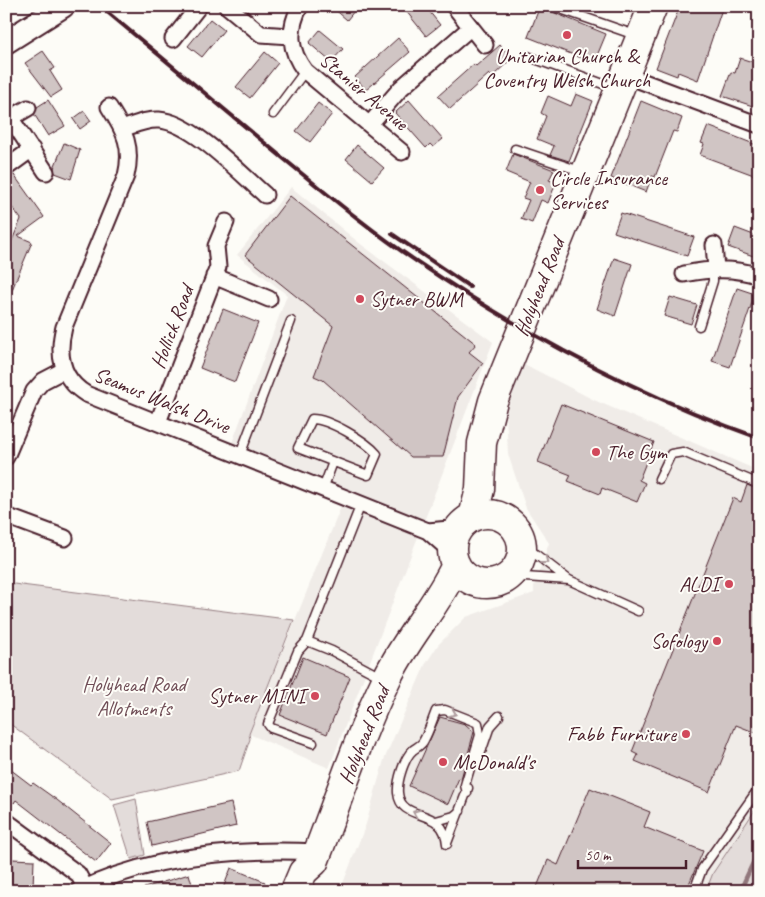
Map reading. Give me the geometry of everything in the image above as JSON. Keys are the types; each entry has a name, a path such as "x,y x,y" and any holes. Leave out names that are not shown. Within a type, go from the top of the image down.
{"highway":[{"name":"Holyhead Road","path":"295,891 303,872 316,857 386,679 404,647 444,590 480,489 480,456 493,401 653,6"},
{"name":"Holyhead Road","path":"486,430 494,480 516,534"},
{"path":"493,515 516,534 518,566 499,580 467,577 461,541 493,515"},
{"name":"Holyhead Road","path":"427,614 461,595 499,580"},
{"name":"Holyhead Road","path":"314,891 317,882 316,857"}],"street":[{"path":"6,42 64,6"},
{"path":"173,39 199,6"},
{"path":"227,6 261,34 290,36 300,6"},
{"path":"454,6 485,45"},
{"path":"370,124 401,88 470,28"},
{"name":"Stanier Avenue","path":"290,36 296,59 305,71 402,152"},
{"path":"622,82 759,125"},
{"name":"Seamus Walsh Drive","path":"109,107 122,129 129,150 126,176 64,327 60,351 64,370 77,388 86,394 428,531"},
{"path":"28,108 9,115 46,172"},
{"path":"122,129 146,121 158,120 184,127 265,195"},
{"path":"6,168 32,149"},
{"name":"Hollick Road","path":"158,422 218,267 216,246 226,222"},
{"path":"714,246 715,269"},
{"path":"684,274 715,269 734,270 759,276"},
{"name":"Hollick Road","path":"214,276 269,298"},
{"path":"6,456 34,391 43,382 64,370"},
{"path":"6,516 65,538"},
{"path":"428,531 461,541"},
{"path":"428,531 461,541"},
{"path":"6,821 78,874 82,889 131,871 211,854 256,850 316,857"}],"lane":[{"path":"552,6 640,37"},
{"path":"527,56 622,82"},
{"path":"273,114 305,71"},
{"path":"515,149 585,173"},
{"path":"699,326 715,269"},
{"path":"240,455 291,321"},
{"path":"312,419 352,434 377,454 368,475 333,462 298,448 312,419"},
{"path":"659,479 670,454 683,452 759,484"},
{"path":"323,488 333,462"},
{"path":"313,744 271,728 268,724 298,651 306,640 361,504"},
{"path":"516,534 569,580 638,611"},
{"path":"499,580 569,580"},
{"path":"306,640 332,651 386,679"},
{"path":"467,792 465,785 480,735 478,724 445,710 436,711 424,742 411,751 400,777 398,793 402,804 408,810 436,821 446,833 447,844 460,812 467,792 490,726 499,716"},
{"path":"694,891 702,869 759,788"},
{"path":"436,821 454,816 460,812"}],"shaded area":[{"path":"291,187 358,242 493,342 329,768 249,734 345,497 229,451 287,295 237,255"},
{"path":"522,363 594,400 759,471 759,804 715,869 706,891 340,891 366,824 384,760 425,665 438,645 466,617 534,593 534,586 549,543 526,508 508,454 506,414"}],"green space":[{"name":"Holyhead Road Allotments","path":"6,583 294,620 249,734 250,739 239,771 112,799 6,721"},
{"path":"136,799 145,855 131,859 114,805"},
{"path":"759,804 759,891 706,891 713,873"}],"building":[{"path":"331,6 358,6 347,20"},
{"path":"402,6 425,6 440,25 426,36"},
{"name":"Unitarian Church & Coventry Welsh Church","path":"540,6 546,6 550,11 606,34 594,63 528,37"},
{"path":"680,6 723,6 698,80 678,72 677,76 656,68"},
{"path":"210,19 224,30 202,57 188,46"},
{"path":"320,30 343,49 331,62 309,43"},
{"path":"398,38 410,52 366,90 355,77"},
{"path":"500,45 512,58 492,77 489,74 450,109 438,96 474,64 476,66"},
{"path":"43,51 55,68 50,71 62,90 51,97 25,63"},
{"path":"265,52 278,63 250,98 236,87"},
{"path":"740,58 759,64 759,108 722,96 731,72 735,73"},
{"path":"576,94 593,101 569,161 550,155 554,146 537,139 546,116 541,113 548,96 571,106"},
{"path":"48,100 65,126 48,136 34,114 37,107"},
{"path":"409,100 443,139 433,147 430,144 426,148 395,113"},
{"path":"641,101 682,118 677,132 673,131 655,177 652,176 646,192 611,178"},
{"path":"318,103 332,114 310,142 296,131"},
{"path":"84,111 91,121 80,129 73,119"},
{"path":"708,126 759,146 759,177 700,155 704,144 701,143"},
{"path":"64,143 80,150 71,179 55,173 54,168"},
{"path":"357,145 384,168 372,181 346,159"},
{"name":"Circle Insurance Services","path":"513,154 554,170 549,180 556,183 548,203 541,200 532,223 521,219 529,200 523,198 530,182 506,172"},
{"path":"14,175 44,217 18,236 32,242 6,304 6,255 21,219 6,199 6,180"},
{"name":"Sytner BWM","path":"290,196 476,344 469,352 483,363 458,397 443,457 411,457 323,380 314,376 333,326 245,255"},
{"path":"621,213 694,237 687,256 614,232"},
{"path":"735,228 759,237 759,258 728,247"},
{"path":"614,258 632,264 615,316 597,309"},
{"path":"737,288 755,294 730,367 712,361"},
{"path":"670,297 697,305 691,324 664,316"},
{"path":"223,309 258,323 235,382 200,368"},
{"name":"The Gym","path":"561,404 654,442 639,480 645,483 637,502 602,488 600,494 568,481 571,475 538,462"},
{"path":"747,485 759,490 759,734 736,725 709,792 635,761 638,755 632,752 733,498 741,502"},
{"name":"Sytner MINI","path":"303,657 350,677 327,734 280,715"},
{"name":"McDonald's","path":"440,717 465,724 474,732 461,779 459,778 448,804 409,786"},
{"path":"6,766 31,785 33,783 57,800 111,843 96,862 16,800 14,803 6,797"},
{"path":"590,788 650,812 644,827 703,851 686,891 548,891 537,887 548,860 558,865"},
{"path":"231,803 236,826 152,846 147,822"},
{"path":"12,859 34,860 33,887 24,887 24,891 11,891"},
{"path":"231,868 265,882 262,891 222,891"},
{"path":"189,874 194,891 144,891 144,888"}],"waterway":[{"path":"740,891 759,850"}],"railway":[{"path":"100,6 349,212 456,288 539,337 625,382 714,421 759,438"},
{"path":"392,234 470,287"}],"place":[{"name":"Unitarian Church & Coventry Welsh Church","path":"567,35"},
{"name":"Circle Insurance Services","path":"540,190"},
{"name":"Sytner BWM","path":"360,299"},
{"name":"The Gym","path":"596,452"},
{"name":"ALDI","path":"729,584"},
{"name":"Sofology","path":"717,641"},
{"name":"Sytner MINI","path":"315,696"},
{"name":"Fabb Furniture","path":"686,734"},
{"name":"McDonald's","path":"443,762"}]}
